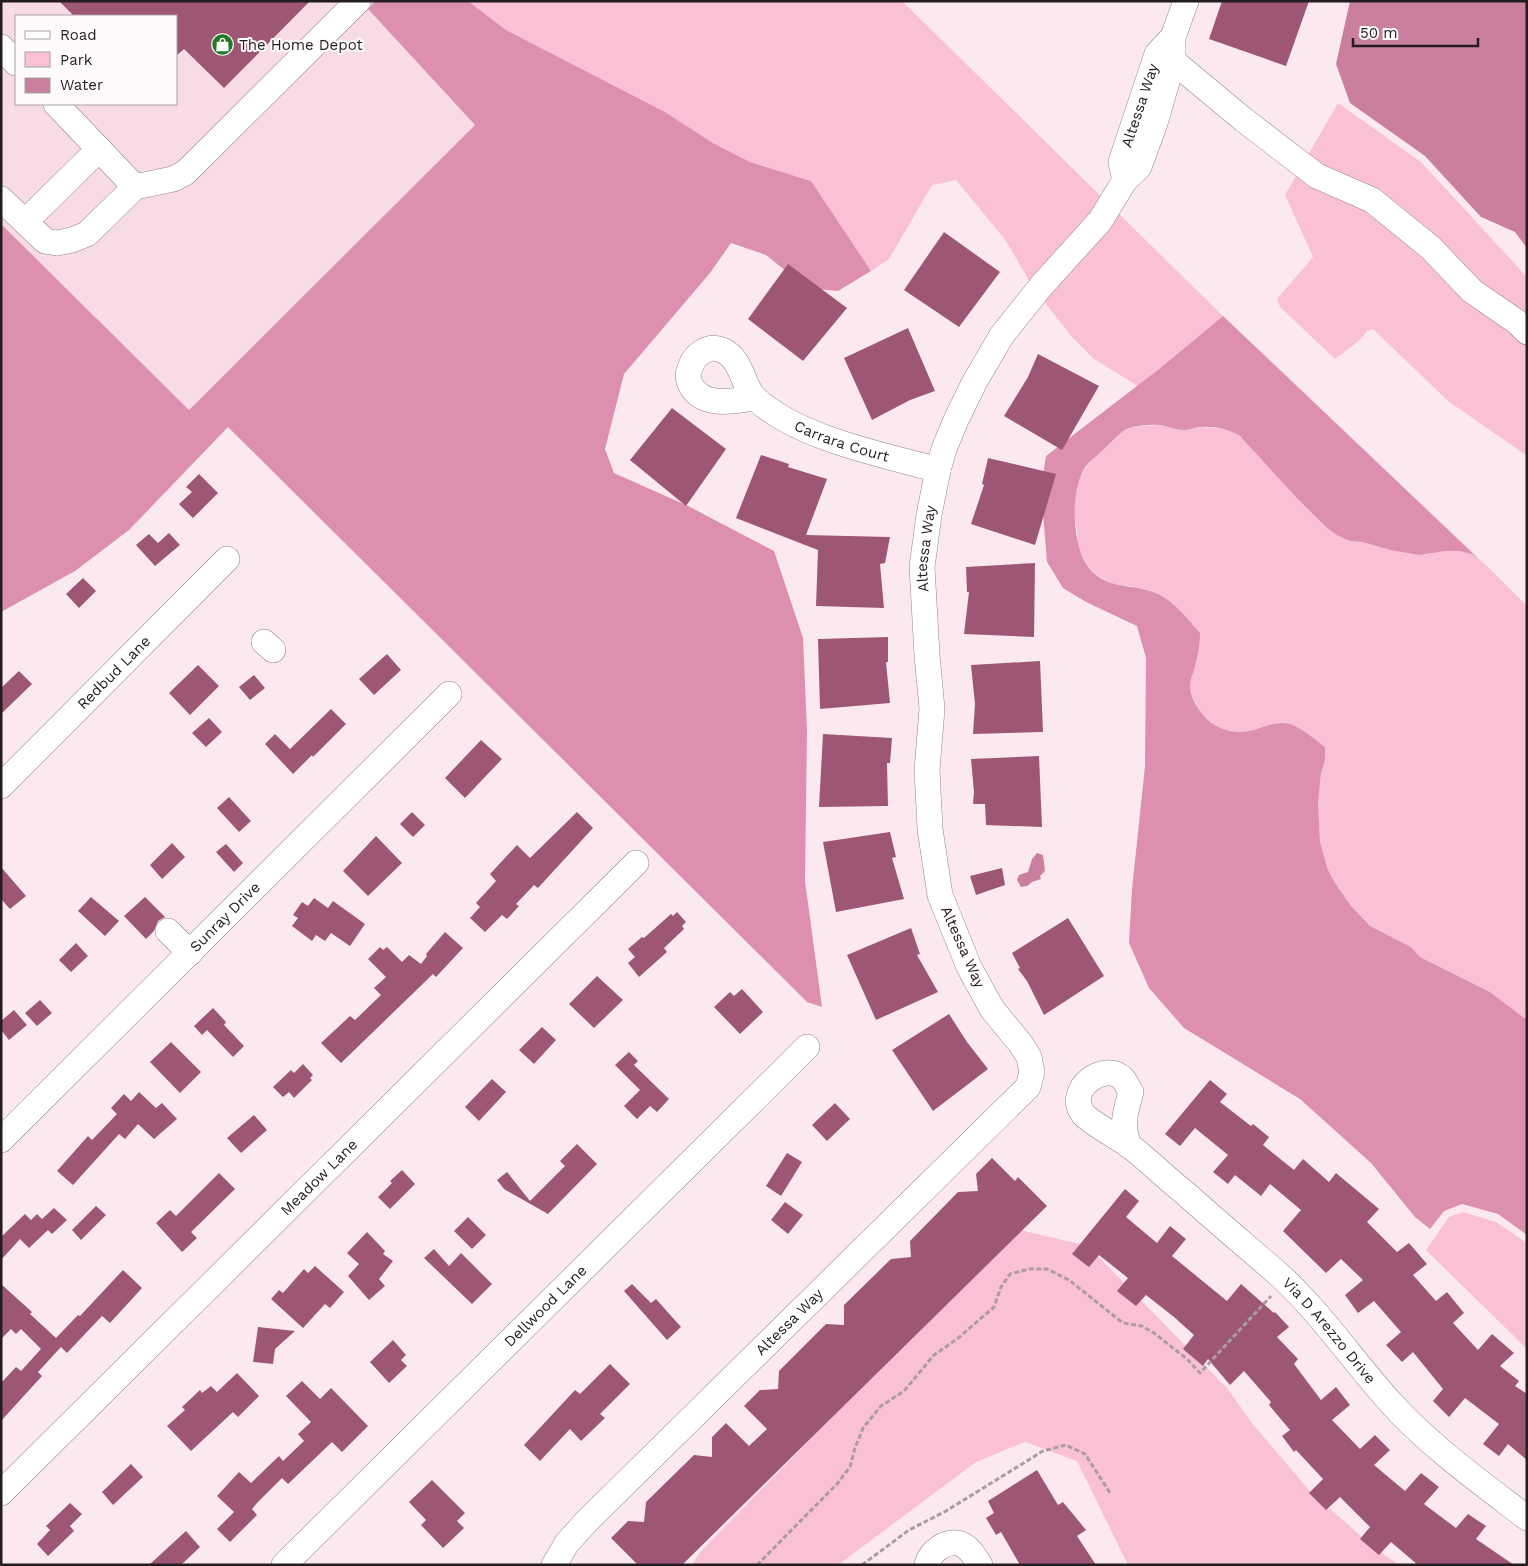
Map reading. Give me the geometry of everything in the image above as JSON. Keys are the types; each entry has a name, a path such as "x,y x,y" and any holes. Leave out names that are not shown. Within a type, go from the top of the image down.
{"street":[{"path":"1,200 45,241 57,243 87,234 136,187 173,179 185,173 358,1"},
{"name":"Altessa Way","path":"554,1565 567,1543 586,1522 1028,1087 1032,1072 1029,1057 987,1001 969,968 940,895 930,829 927,770 932,709 922,567 929,515 944,449 974,383 1002,335 1042,285 1100,221 1125,180 1121,162 1157,54 1173,49 1186,1"},
{"path":"1,47 15,62"},
{"path":"1173,49 1244,120 1317,176 1372,200 1431,248 1472,291 1517,322 1527,332"},
{"path":"57,105 136,187"},
{"path":"24,222 99,149"},
{"name":"Carrara Court","path":"754,398 779,416 818,436 938,470"},
{"name":"Redbud Lane","path":"1,786 227,559"},
{"name":"Sunray Drive","path":"1,1140 449,694"},
{"name":"Meadow Lane","path":"1,1493 636,863"},
{"path":"168,932 190,953"},
{"name":"Dellwood Lane","path":"284,1565 807,1048"},
{"name":"Via D Arezzo Drive","path":"1129,1146 1285,1280 1333,1330 1348,1352 1392,1404 1412,1424 1454,1462 1527,1518"},
{"path":"927,1565 933,1552 952,1542 963,1544 980,1565"}],"path":[{"path":"757,1565 836,1484 850,1467 855,1448 864,1428 881,1406 904,1391 934,1356 994,1307 1001,1287 1010,1274 1030,1269 1047,1269 1069,1280 1123,1323 1142,1326 1154,1333 1187,1359 1200,1373 1285,1280"},
{"path":"862,1565 909,1530 946,1511 1043,1451 1066,1445 1085,1454 1110,1493"}],"shaded area":[{"path":"1,1 375,1 368,9 475,125 189,410 1,224"},
{"path":"375,1 468,1 506,30 665,112 713,143 750,162 811,181 871,271 838,291 807,288 766,255 731,243 710,273 624,374 605,449 614,473 688,506 774,551 803,638 807,731 805,881 822,1007 807,1002 228,427 129,530 75,571 1,612 1,224 189,410 475,125 368,9"},
{"path":"1223,316 1480,560 1472,554 1459,551 1419,555 1363,542 1350,541 1337,535 1326,527 1296,497 1240,436 1226,430 1206,427 1185,430 1148,425 1129,428 1116,437 1086,466 1081,476 1075,500 1077,540 1085,562 1100,578 1118,585 1148,590 1164,597 1176,606 1200,633 1190,689 1196,706 1209,720 1224,730 1236,732 1249,731 1279,723 1290,724 1325,747 1325,760 1321,773 1318,803 1320,842 1328,870 1351,906 1370,926 1411,947 1420,957 1490,992 1527,1020 1527,1235 1498,1214 1462,1204 1444,1211 1430,1229 1415,1217 1371,1163 1300,1099 1184,1028 1149,988 1129,943 1132,889 1145,766 1146,658 1137,626 1086,602 1063,588 1047,562 1041,489 1046,456 1159,369"}],"green space":[{"path":"468,1 902,1 1223,316 1138,386 1094,359 1073,338 1034,289 1006,241 956,180 932,185 889,259 871,271 811,181 750,162 713,143 665,112 506,30"},
{"path":"1338,103 1421,162 1527,277 1527,456 1448,401 1373,329 1367,331 1360,340 1335,359 1280,307 1277,299 1313,257 1285,195"},
{"path":"1158,425 1186,430 1199,427 1227,429 1240,436 1326,527 1350,541 1363,542 1419,555 1446,551 1472,554 1484,563 1527,606 1527,1020 1490,992 1420,957 1411,947 1370,926 1351,906 1335,883 1328,870 1320,842 1318,803 1321,773 1325,760 1325,747 1302,731 1263,727 1248,732 1220,730 1199,711 1190,685 1132,586 1107,581 1088,566 1078,545 1074,511 1076,491 1080,478 1101,450 1122,432 1135,427"},
{"path":"1463,1212 1496,1222 1527,1243 1527,1349 1426,1250 1449,1217"},
{"path":"1016,1229 1088,1246 1227,1388 1252,1423 1308,1489 1372,1546 1399,1565 1128,1565 1077,1461 1025,1442 976,1462 838,1565 692,1565 700,1552"}],"water":[{"path":"1350,1 1527,1 1527,248 1515,232 1481,217 1425,156 1350,103 1336,64"},
{"path":"1037,853 1043,855 1045,871 1040,876 1041,879 1021,887 1017,880 1019,875 1028,872 1032,859"}],"building":[{"name":"The Home Depot","path":"59,1 310,1 224,88 184,49 178,54 178,15 73,15"},
{"path":"1222,1 1309,1 1286,66 1209,39"},
{"path":"944,232 1000,272 959,327 904,290"},
{"path":"788,264 847,308 803,361 748,319"},
{"path":"908,328 935,391 910,400 872,420 844,358"},
{"path":"1038,354 1099,386 1062,450 1004,416 1028,377"},
{"path":"672,408 726,449 686,506 630,460"},
{"path":"761,455 789,464 788,467 827,479 806,535 890,537 885,563 880,564 884,608 816,606 818,550 736,518"},
{"path":"988,458 1056,474 1035,545 971,524 984,485 982,484"},
{"path":"199,474 218,493 193,518 179,504 192,492 186,487"},
{"path":"169,533 180,545 155,566 136,545 149,534 158,543"},
{"path":"1035,563 1034,637 964,634 969,592 967,592 966,567"},
{"path":"83,578 96,591 79,608 66,594"},
{"path":"888,637 888,662 886,662 890,703 820,709 818,639"},
{"path":"387,654 401,670 374,695 359,679"},
{"path":"1040,661 1043,732 973,734 975,704 971,665"},
{"path":"198,665 219,686 190,715 169,693"},
{"path":"19,671 32,684 1,714 1,688"},
{"path":"254,675 265,688 250,700 239,687"},
{"path":"331,709 346,724 293,774 265,744 275,734 290,749"},
{"path":"209,718 222,732 206,747 192,733"},
{"path":"823,734 892,738 890,763 887,763 888,806 819,807"},
{"path":"481,740 502,759 465,798 445,778"},
{"path":"1039,756 1042,827 986,825 985,804 973,804 974,792 971,759"},
{"path":"229,797 251,821 239,832 217,808"},
{"path":"412,812 425,825 413,837 400,824"},
{"path":"577,812 593,828 538,888 534,885 516,904 519,906 507,919 502,915 485,932 470,918 480,907 476,903 496,881 490,874 517,845 530,858"},
{"path":"890,832 896,857 892,858 904,899 836,912 823,842"},
{"path":"376,836 402,863 368,896 343,871"},
{"path":"172,843 185,857 162,879 150,865"},
{"path":"226,844 243,863 234,872 216,852"},
{"path":"1,867 26,896 10,909 1,899"},
{"path":"1002,868 1005,885 976,895 970,876"},
{"path":"91,897 119,921 105,936 78,911"},
{"path":"145,897 165,917 158,921 154,931 146,939 124,916"},
{"path":"314,898 328,908 333,901 365,924 350,946 331,933 325,941 316,935 312,941 292,926 298,918 293,915 302,902 308,906"},
{"path":"677,912 686,922 682,926 684,929 664,948 667,952 639,977 628,963 635,957 628,949 642,937 644,938 671,914 673,916"},
{"path":"1068,918 1104,976 1044,1015 1027,981 1018,969 1020,968 1012,953"},
{"path":"911,928 920,954 917,955 938,992 876,1020 847,955"},
{"path":"445,932 463,948 436,977 433,974 341,1063 321,1043 350,1016 355,1020 381,995 374,988 386,977 368,959 380,947 383,950 387,947 402,962 409,955 421,964 427,956 426,954"},
{"path":"76,943 88,956 71,972 59,960"},
{"path":"597,976 623,1000 594,1028 569,1004"},
{"path":"742,989 763,1012 740,1034 714,1007 730,992 734,996"},
{"path":"40,1000 52,1013 37,1026 25,1013"},
{"path":"213,1008 226,1022 224,1025 244,1046 233,1057 207,1030 202,1035 194,1026"},
{"path":"14,1010 27,1025 9,1040 1,1030 1,1021"},
{"path":"949,1014 967,1042 988,1069 933,1111 892,1050"},
{"path":"542,1027 556,1040 534,1064 519,1050"},
{"path":"171,1042 201,1072 180,1093 150,1062"},
{"path":"629,1052 638,1061 634,1065 669,1099 657,1112 650,1106 637,1119 624,1106 640,1090 615,1065"},
{"path":"303,1064 313,1075 310,1078 312,1080 294,1098 289,1092 283,1097 273,1087 291,1070 294,1073"},
{"path":"492,1079 506,1092 479,1121 465,1107"},
{"path":"1210,1080 1227,1094 1220,1102 1251,1126 1253,1124 1269,1137 1263,1145 1294,1170 1303,1159 1329,1182 1336,1173 1379,1209 1367,1222 1397,1252 1409,1243 1427,1264 1413,1275 1436,1301 1447,1292 1464,1313 1453,1323 1478,1350 1492,1334 1514,1353 1500,1366 1519,1381 1515,1386 1527,1394 1527,1460 1508,1444 1499,1456 1483,1444 1499,1424 1465,1398 1449,1417 1433,1401 1443,1389 1413,1352 1402,1362 1386,1345 1401,1332 1374,1301 1358,1313 1345,1295 1363,1280 1341,1259 1326,1273 1283,1231 1301,1210 1270,1184 1261,1196 1235,1175 1228,1184 1213,1172 1228,1155 1195,1128 1180,1146 1165,1134"},
{"path":"139,1092 156,1108 162,1103 177,1119 154,1139 138,1124 125,1139 119,1134 73,1185 57,1171 88,1136 92,1140 117,1114 111,1108 124,1094 131,1101"},
{"path":"835,1103 850,1119 827,1141 812,1125"},
{"path":"254,1115 267,1130 241,1153 227,1138"},
{"path":"577,1144 597,1164 548,1214 504,1189 497,1180 507,1172 530,1201 565,1166 560,1161"},
{"path":"787,1153 802,1162 781,1196 766,1186"},
{"path":"992,1158 1015,1181 1018,1177 1047,1206 682,1565 638,1565 611,1538 628,1521 644,1522 646,1502 694,1455 712,1457 712,1437 726,1423 749,1446 767,1429 744,1406 760,1390 778,1389 779,1371 826,1324 844,1325 844,1305 891,1259 911,1257 910,1241 958,1192 978,1191 976,1174"},
{"path":"402,1170 415,1184 390,1209 378,1197 392,1183 390,1181"},
{"path":"219,1173 235,1189 191,1232 197,1238 182,1252 156,1223 170,1210 176,1216"},
{"path":"1125,1189 1139,1201 1126,1217 1157,1243 1170,1226 1186,1239 1172,1256 1227,1301 1241,1284 1275,1312 1289,1327 1277,1337 1298,1359 1294,1364 1321,1400 1336,1387 1350,1405 1332,1420 1360,1449 1375,1435 1390,1450 1374,1465 1405,1491 1421,1473 1439,1487 1424,1504 1456,1528 1468,1514 1486,1526 1476,1539 1514,1565 1418,1565 1391,1542 1379,1555 1360,1539 1370,1527 1340,1497 1326,1510 1309,1493 1323,1479 1296,1450 1294,1452 1282,1436 1290,1430 1269,1405 1271,1402 1244,1371 1230,1385 1208,1359 1203,1366 1183,1349 1194,1335 1174,1317 1146,1295 1136,1306 1117,1291 1128,1278 1099,1255 1089,1267 1072,1254"},
{"path":"785,1202 803,1215 788,1234 771,1220"},
{"path":"96,1206 106,1215 81,1240 72,1230"},
{"path":"54,1208 67,1220 52,1234 48,1230 29,1248 20,1239 1,1260 1,1237 25,1214 31,1220 37,1214 42,1219"},
{"path":"468,1217 486,1235 472,1249 454,1231"},
{"path":"367,1232 385,1251 383,1254 393,1261 379,1279 385,1286 369,1300 348,1276 359,1264 347,1253"},
{"path":"434,1249 449,1266 461,1253 492,1284 472,1304 424,1258"},
{"path":"315,1266 344,1292 330,1308 325,1304 303,1328 271,1299 279,1290 283,1293 304,1269 308,1273"},
{"path":"123,1270 142,1288 110,1323 102,1316 67,1353 61,1347 38,1372 42,1376 1,1421 1,1383 16,1367 21,1371 41,1349 21,1329 16,1334 11,1329 1,1339 1,1284 32,1312 30,1314 56,1338 78,1315 80,1316"},
{"path":"632,1284 651,1303 656,1299 681,1327 667,1340 624,1291"},
{"path":"258,1327 295,1331 275,1349 273,1364 253,1362"},
{"path":"393,1340 406,1355 401,1360 407,1366 389,1383 370,1362"},
{"path":"610,1364 630,1384 600,1414 605,1418 581,1441 570,1429 540,1461 524,1445 575,1390 580,1394"},
{"path":"237,1373 259,1396 238,1417 233,1412 191,1451 167,1426 185,1410 182,1407 200,1390 202,1393 211,1386 217,1392"},
{"path":"302,1381 320,1399 331,1388 368,1426 342,1452 332,1442 288,1484 282,1478 252,1509 257,1515 230,1542 217,1529 234,1512 217,1496 239,1472 251,1483 279,1456 283,1461 304,1441 298,1434 311,1422 286,1396"},
{"path":"131,1464 143,1477 113,1505 102,1492"},
{"path":"1037,1470 1058,1505 1063,1502 1086,1530 1077,1536 1096,1565 1020,1565 1001,1532 996,1535 986,1518 994,1513 988,1501"},
{"path":"432,1480 465,1513 457,1521 464,1528 443,1548 421,1525 426,1520 409,1502"},
{"path":"70,1503 82,1514 70,1526 74,1531 48,1556 37,1544 50,1530 46,1526"},
{"path":"186,1531 200,1547 181,1565 149,1565"}],"place":[{"name":"The Home Depot","path":"223,45"}]}
